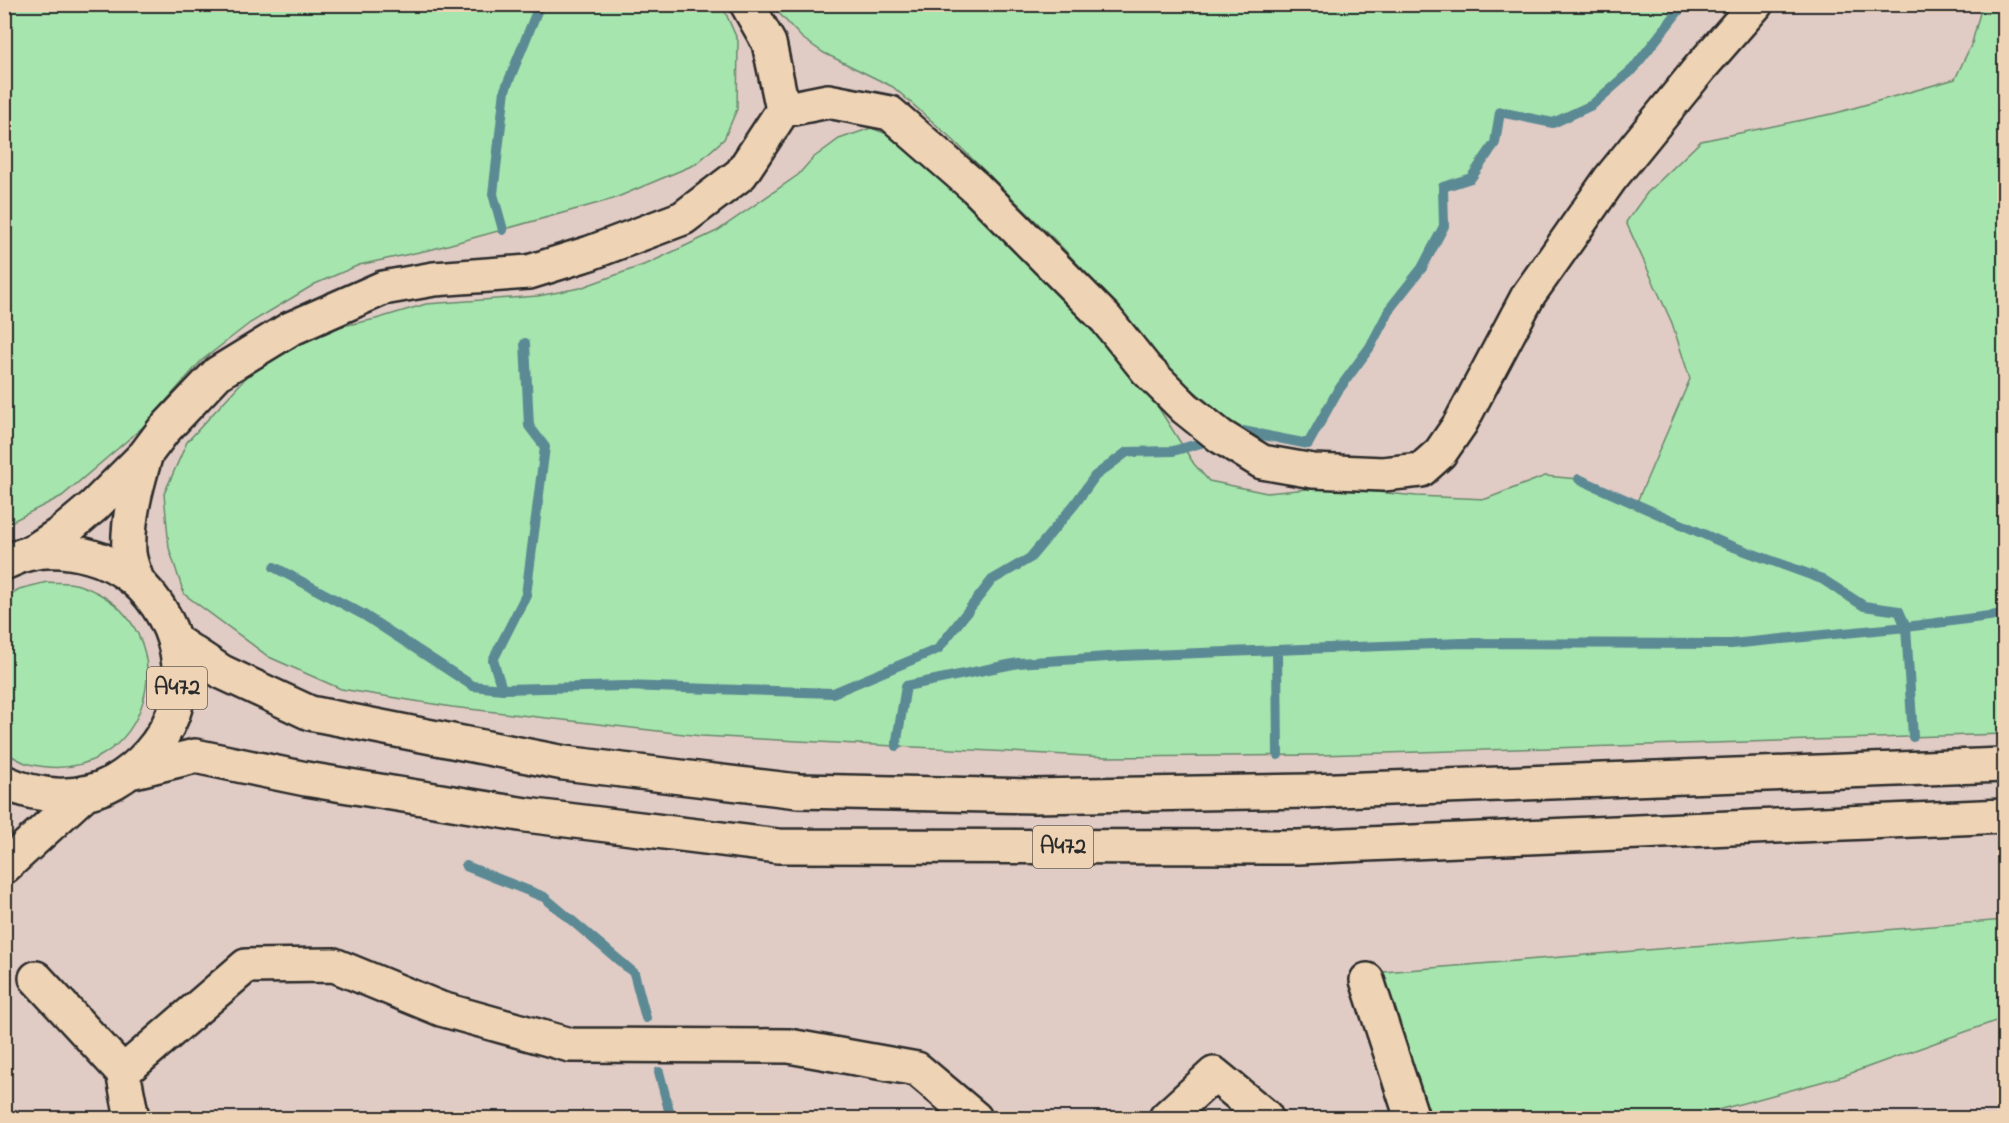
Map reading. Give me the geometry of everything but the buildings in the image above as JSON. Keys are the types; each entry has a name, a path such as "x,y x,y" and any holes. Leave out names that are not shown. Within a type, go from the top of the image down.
{"main road":[{"path":"18,558 63,532 94,506 146,455 163,431 218,373 290,329 383,288 434,279 529,272 590,253 683,218 741,174 783,110 769,43 747,4"},
{"path":"783,110 828,101 890,113 976,188 1106,319 1146,369 1185,408 1220,436 1262,462 1313,471 1383,474 1421,470 1440,453 1460,424 1529,294 1610,179 1700,68 1756,4"},
{"path":"137,580 129,556 130,536 134,494 146,455"},
{"name":"A472","path":"4,782 22,790 52,796 85,793 104,787 130,772 156,746 173,714 179,678 175,641 160,608 137,580 106,561 69,551 18,558"},
{"name":"A472","path":"175,641 222,672 310,713 564,763 798,791 1033,796 1310,791 2004,765"},
{"name":"A472","path":"130,772 195,756 306,779 526,815 778,846 1298,848 2004,816"},
{"path":"4,867 85,793"},
{"path":"123,1072 246,966 334,965 441,1009 570,1045 789,1046 916,1069 975,1119"},
{"path":"36,978 123,1072 132,1119"},
{"path":"1367,980 1412,1119"},
{"path":"1166,1119 1214,1074 1265,1116"}],"green space":[{"path":"5,4 722,5 738,41 737,109 724,139 696,164 613,199 433,249 359,265 315,284 250,323 201,361 143,427 62,496 5,525"},
{"path":"774,5 1684,5 1633,69 1592,105 1553,123 1500,112 1495,143 1471,178 1443,187 1444,226 1422,268 1391,307 1370,347 1337,392 1308,444 1243,431 1222,414 1170,371 1119,308 1057,242 951,138 893,87 824,53 802,38"},
{"path":"1982,5 2004,5 2004,734 1319,755 1107,757 701,736 452,707 341,689 269,657 184,594 169,548 164,494 187,442 252,371 323,330 376,319 426,304 538,296 580,288 649,263 717,231 798,175 813,158 839,139 871,128 901,139 1030,256 1148,391 1194,464 1209,481 1267,493 1328,487 1416,496 1486,499 1545,476 1579,479 1636,504 1690,379 1672,323 1626,222 1647,193 1701,141 1836,113 1955,79 1972,43"},
{"path":"47,582 79,585 116,605 138,634 147,667 143,700 129,731 104,754 70,766 29,764 5,752 5,598 19,589"},
{"path":"2004,920 2004,1018 1843,1076 1688,1118 1432,1118 1372,973"}],"waterway":[{"path":"503,230 493,194 505,90 540,4"},
{"path":"1230,434 1243,431 1308,444 1337,392 1370,347 1391,307 1422,268 1444,226 1443,187 1471,178 1495,143 1500,112 1553,123 1592,105 1633,69 1684,4"},
{"path":"502,689 493,660 526,595 545,447 529,426 525,343"},
{"path":"274,567 364,615 473,686 502,689 625,686 833,693 938,649 992,580 1030,558 1095,476 1127,452 1173,451 1215,439"},
{"path":"1579,479 1726,544 1822,579 1864,606 1899,611 1906,627 1913,737"},
{"path":"896,746 906,686 1018,663 1122,656 1462,643 1731,644 1906,627 2004,614"},
{"path":"1277,651 1278,755"},
{"path":"466,866 544,897 634,973 646,1018"},
{"path":"659,1072 671,1118"}]}
